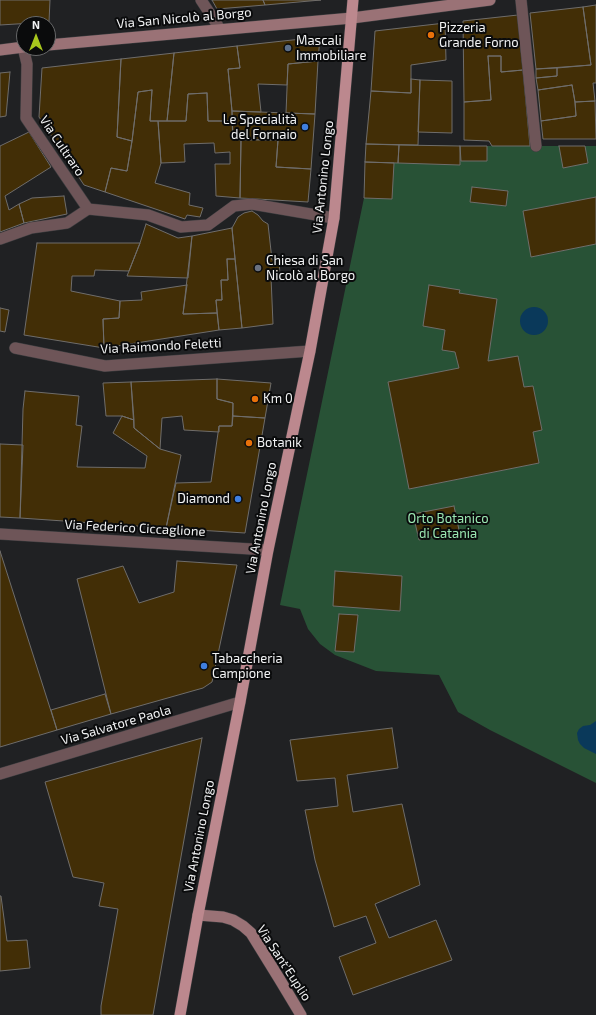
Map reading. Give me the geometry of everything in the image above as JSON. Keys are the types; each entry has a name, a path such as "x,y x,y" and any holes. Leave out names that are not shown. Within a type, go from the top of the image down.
{"main road":[{"name":"Via Antonino Longo","path":"180,1015 268,550 310,351 334,218 353,0"},
{"name":"Via San Nicolò al Borgo","path":"56,44 352,18 490,0"},
{"path":"0,50 16,48"},
{"name":"Via Sant'Euplio","path":"198,915 223,917 233,920 243,926 250,933 301,1015"}],"street":[{"path":"201,0 220,29"},
{"path":"521,0 536,146"},
{"name":"Via Cultraro","path":"26,56 27,64 26,118 88,209"},
{"path":"0,239 31,228 67,223 88,209 148,215 181,227 208,225 234,206 252,204 334,218"},
{"name":"Via Raimondo Feletti","path":"15,348 105,366 310,351"},
{"name":"Via Federico Ciccaglione","path":"0,534 268,550"},
{"name":"Via Salvatore Paola","path":"0,774 240,702"}],"green space":[{"name":"Orto Botanico di Catania","path":"366,144 596,146 596,783 490,730 458,712 439,675 376,671 335,655 320,644 308,629 300,609 280,605 364,198"}],"water":[{"path":"534,307 544,311 548,321 544,331 534,335 524,331 520,321 524,311"},
{"path":"596,721 596,754 584,748 580,744 577,733 583,726 590,725"}],"building":[{"path":"0,0 50,0 49,16 16,16 16,24 0,25"},
{"path":"212,0 263,0 265,5 217,9"},
{"path":"263,0 321,0 265,5"},
{"path":"596,5 596,83 593,83 595,101 575,102 572,85 538,90 536,78 557,76 557,68 591,65 583,7"},
{"path":"583,7 591,65 536,69 530,13"},
{"path":"518,15 523,70 501,72 501,56 488,56 491,100 464,102 463,21"},
{"path":"445,23 446,60 411,65 411,93 371,91 375,31"},
{"path":"320,37 318,61 288,64 287,85 258,84 261,112 232,111 228,69 240,68 237,46"},
{"path":"237,46 240,68 228,69 232,121 208,121 207,93 188,94 186,121 167,121 174,53"},
{"path":"174,53 167,121 150,121 152,90 138,92 132,141 117,137 121,59"},
{"path":"488,56 501,56 501,72 523,70 530,146 492,146 489,141 464,140 464,102 491,100"},
{"path":"121,59 117,137 132,141 127,171 111,168 105,192 84,185 39,117 42,68"},
{"path":"318,61 315,114 286,113 288,64"},
{"path":"557,68 557,76 536,78 536,69"},
{"path":"10,72 6,116 0,117 0,73"},
{"path":"411,79 420,80 418,145 366,144 371,91 411,93"},
{"path":"420,80 452,81 452,133 418,132"},
{"path":"572,85 576,116 541,121 538,90"},
{"path":"152,90 150,121 158,121 161,163 155,183 190,193 189,205 203,208 200,217 187,215 185,219 105,192 111,168 127,171 138,92"},
{"path":"207,93 208,121 232,121 233,139 241,140 240,198 216,196 215,164 230,164 230,152 215,153 214,143 184,144 185,162 161,163 158,121 186,121 188,94"},
{"path":"595,101 596,139 543,139 541,121 576,116 575,102"},
{"path":"232,111 315,114 311,169 276,167 278,140 233,139"},
{"path":"29,132 51,167 5,196 9,210 19,204 24,223 0,232 0,146"},
{"path":"241,140 278,140 276,167 311,169 308,202 240,198"},
{"path":"366,144 399,145 398,163 365,162"},
{"path":"399,145 460,146 460,165 398,163"},
{"path":"460,146 487,146 487,161 461,161"},
{"path":"559,146 585,146 588,163 563,168"},
{"path":"365,162 394,163 392,199 364,198"},
{"path":"472,187 508,191 506,206 470,202"},
{"path":"64,196 67,214 24,223 19,204 32,198"},
{"path":"596,197 596,244 531,257 523,211"},
{"name":"Chiesa di San Nicolò al Borgo","path":"252,211 268,224 272,260 279,259 280,276 271,277 273,324 242,328 232,228 238,217 244,213"},
{"path":"146,224 178,238 192,236 188,278 127,276"},
{"path":"232,228 235,259 227,259 228,280 221,280 222,300 216,300 217,313 183,314 192,236"},
{"path":"37,243 140,243 129,271 95,270 94,276 72,276 71,291 120,301 119,318 103,319 104,348 24,335"},
{"path":"227,259 235,259 242,328 219,330 216,300 222,300 221,280 228,280"},
{"path":"187,285 183,314 217,313 219,330 104,348 103,319 119,318 120,301 142,300 141,292"},
{"path":"429,285 460,290 459,293 497,299 488,361 518,356 524,387 533,386 542,430 533,432 539,463 409,489 388,382 459,368 455,352 442,350 445,330 423,326"},
{"path":"0,308 9,310 5,332 0,331"},
{"path":"217,379 271,383 265,418 233,416 233,403 217,399"},
{"path":"217,379 217,399 233,403 232,426 219,426 219,432 184,430 182,416 162,418 160,449 134,428 131,382"},
{"path":"131,382 134,420 122,416 106,416 103,383"},
{"path":"25,391 79,396 76,425 82,426 77,467 145,468 147,456 113,433 122,416 134,420 134,428 160,449 181,455 166,528 20,518 23,409"},
{"path":"233,416 265,418 245,533 166,528 176,483 211,482 219,426 232,426"},
{"path":"0,444 23,445 20,518 0,517"},
{"path":"454,506 459,530 419,540 413,514"},
{"path":"0,551 57,730 0,747"},
{"path":"177,561 237,565 212,682 203,688 111,714 77,579 123,566 139,603 174,592"},
{"path":"335,571 402,576 400,611 333,606"},
{"path":"339,614 358,615 354,652 335,651"},
{"path":"105,694 111,714 57,730 51,710"},
{"path":"392,728 398,768 347,775 353,812 402,804 420,885 375,904 389,938 436,920 452,960 353,995 339,957 376,943 366,916 334,927 315,860 305,810 338,806 335,778 297,781 290,740"},
{"path":"202,738 153,1015 101,1015 101,1006 118,909 99,906 104,883 73,877 45,782"},
{"path":"0,896 7,941 27,940 30,968 0,971"}],"place":[{"name":"Pizzeria Grande Forno","path":"431,35"},
{"name":"Mascali Immobiliare","path":"288,48"},
{"name":"Le Specialità del Fornaio","path":"305,127"},
{"name":"Chiesa di San Nicolò al Borgo","path":"258,268"},
{"name":"Km 0","path":"255,399"},
{"name":"Botanik","path":"249,443"},
{"name":"Diamond","path":"238,499"},
{"name":"Tabaccheria Campione","path":"204,666"}]}
